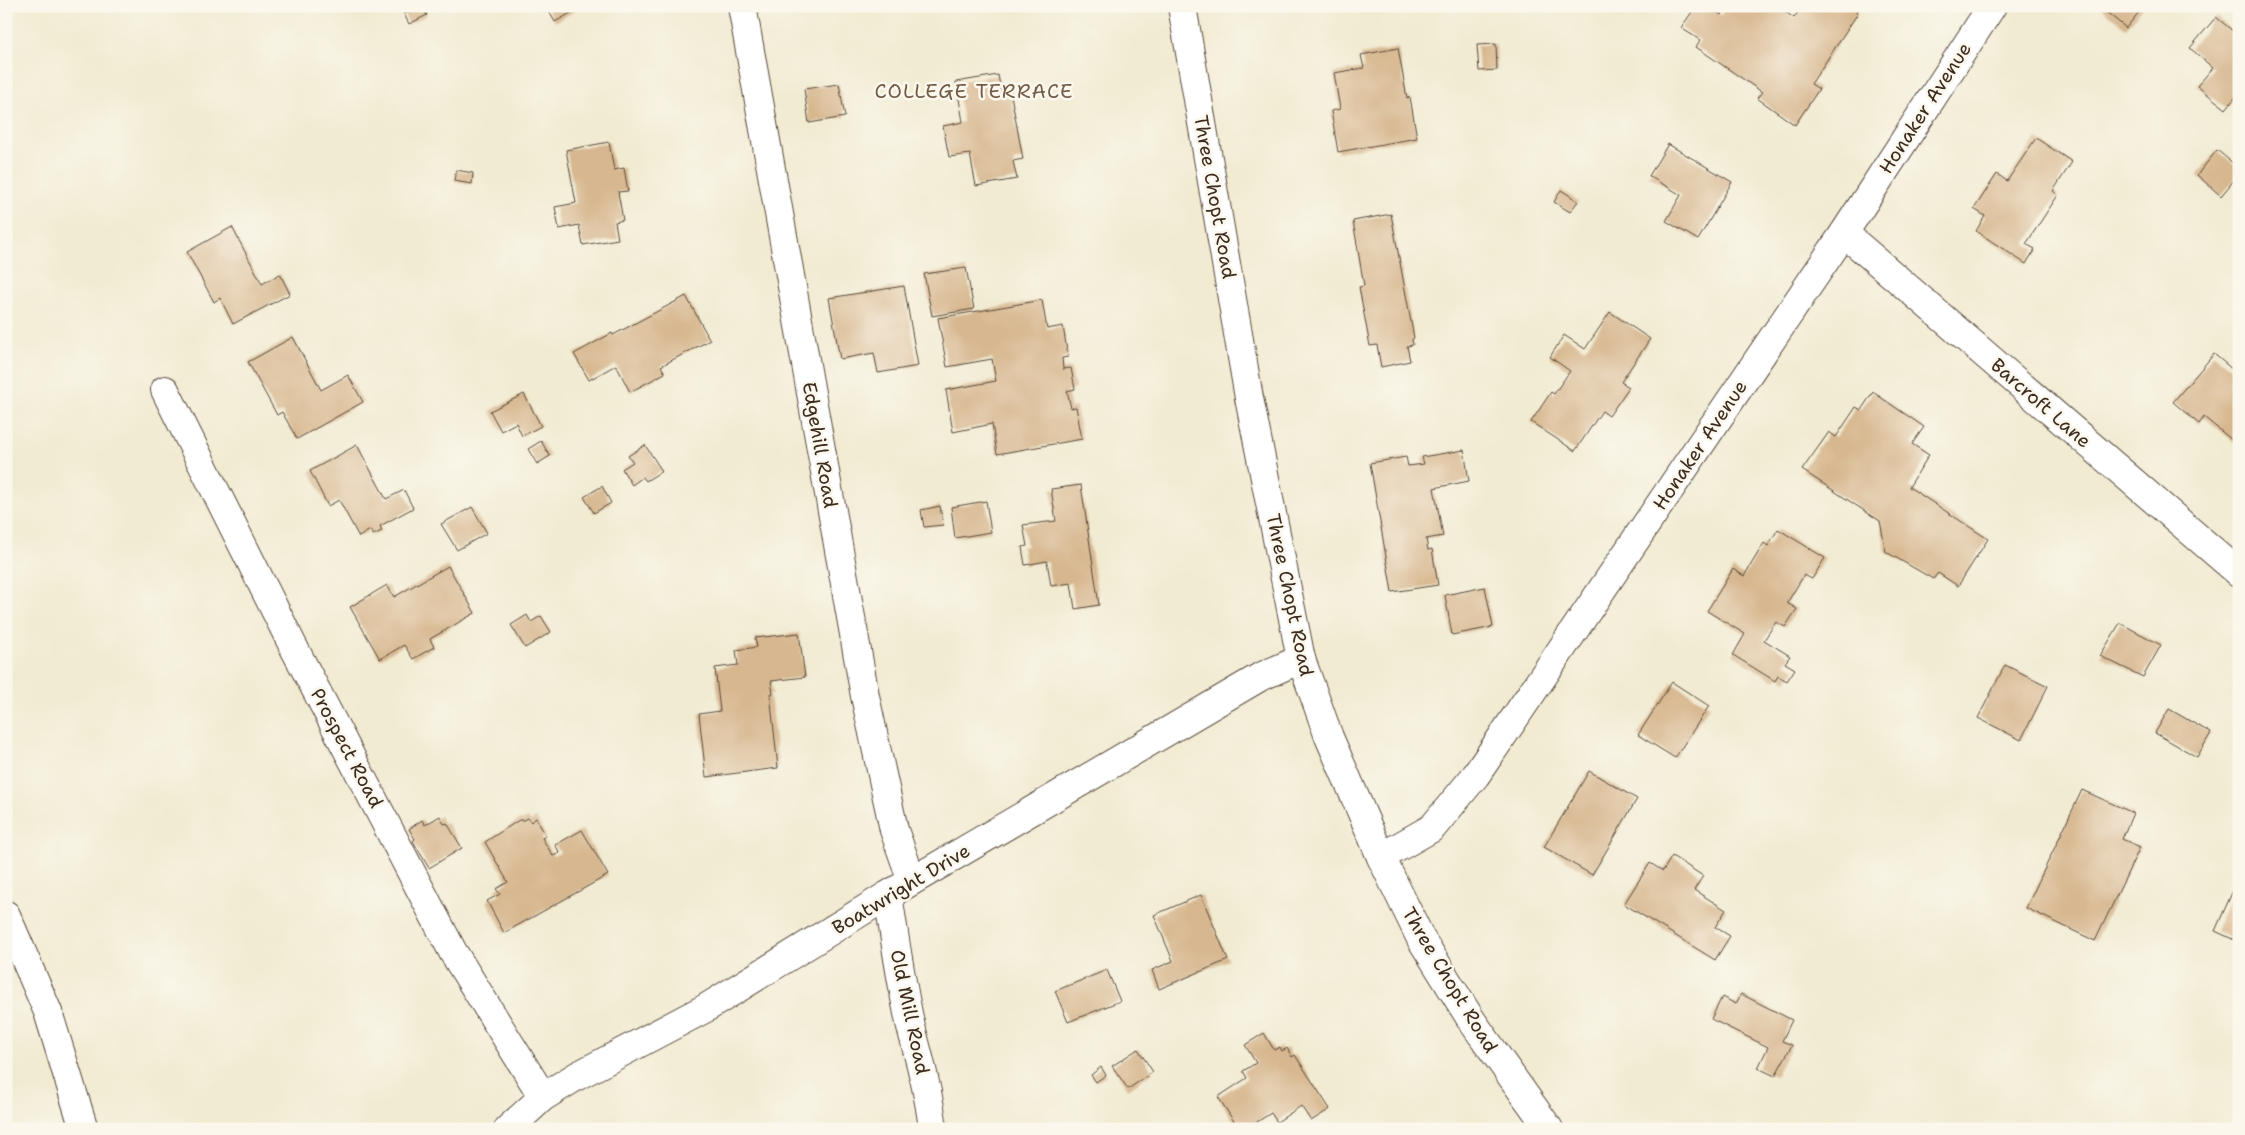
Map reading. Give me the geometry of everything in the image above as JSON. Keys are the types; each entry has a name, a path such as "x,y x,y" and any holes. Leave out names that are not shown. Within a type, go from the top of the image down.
{"street":[{"name":"Edgehill Road","path":"742,6 865,696 894,830 912,881"},
{"name":"Three Chopt Road","path":"1182,6 1249,398 1301,659 1329,737 1381,857 1421,939 1472,1021 1548,1129"},
{"name":"Honaker Avenue","path":"1381,857 1432,828 1476,775 1844,234 1992,6"},
{"name":"Barcroft Lane","path":"1844,234 2239,572"},
{"name":"Prospect Road","path":"166,390 292,644 453,952 543,1097"},
{"name":"Boatwright Drive","path":"508,1129 543,1097 577,1076 706,1008 888,895 1260,677 1301,659"},
{"name":"Old Mill Road","path":"888,895 896,948 911,1026 925,1077 933,1129"},
{"path":"6,915 48,1012 84,1129"}],"building":[{"path":"422,6 427,15 409,24 404,14"},
{"path":"546,6 583,6 555,22"},
{"path":"1696,6 1709,6 1721,15 1727,6 1777,6 1794,18 1802,6 1859,6 1856,12 1858,13 1811,84 1819,89 1795,125 1757,98 1762,92 1696,47 1700,40 1681,28"},
{"path":"2099,6 2144,6 2126,28"},
{"path":"2216,17 2239,36 2239,93 2226,109 2197,86 2213,68 2190,48"},
{"path":"1496,44 1497,70 1479,71 1477,45"},
{"path":"1398,48 1407,98 1410,97 1417,138 1338,152 1331,111 1340,109 1334,73 1364,68 1361,55"},
{"path":"998,75 1001,92 1010,90 1023,159 1013,161 1017,179 976,186 970,154 949,157 943,126 963,122 956,82"},
{"path":"839,84 845,117 809,123 804,89"},
{"path":"2036,138 2072,162 2053,191 2058,195 2026,244 2035,249 2026,264 1976,231 1985,216 1974,209 1997,174 2007,181"},
{"path":"609,142 614,170 624,168 628,191 618,192 623,220 615,222 618,239 583,245 579,225 559,229 555,207 576,203 566,150"},
{"path":"1668,144 1732,182 1698,240 1666,221 1681,195 1649,176"},
{"path":"2217,150 2239,168 2239,174 2221,196 2197,175"},
{"path":"456,170 473,173 472,184 454,181"},
{"path":"1561,190 1578,201 1570,212 1554,202"},
{"path":"1391,214 1414,338 1412,339 1413,345 1407,346 1410,361 1381,367 1377,345 1370,346 1359,287 1364,286 1353,221"},
{"path":"232,227 262,284 280,274 290,294 233,324 220,298 214,302 187,252"},
{"path":"966,268 974,309 932,316 924,274"},
{"path":"904,286 918,366 878,373 874,353 840,359 829,298"},
{"path":"686,296 710,340 661,366 665,373 630,392 616,365 589,380 574,354"},
{"path":"1042,300 1047,329 1063,326 1068,357 1062,358 1063,369 1071,368 1075,389 1067,391 1071,408 1076,407 1082,439 997,454 992,424 953,432 946,390 996,381 992,359 947,367 938,318"},
{"path":"1610,312 1650,339 1621,382 1629,387 1609,416 1602,411 1575,451 1531,422 1551,392 1554,394 1570,371 1550,357 1564,335 1585,349"},
{"path":"293,337 321,390 348,375 363,402 297,439 282,412 277,415 248,362"},
{"path":"2214,354 2239,375 2239,446 2204,417 2199,424 2173,402"},
{"path":"1873,392 1924,427 1912,444 1929,455 1909,487 1988,539 1958,586 1938,573 1933,579 1886,552 1880,521 1802,470 1829,432 1836,437 1856,407 1861,410"},
{"path":"524,394 541,426 522,436 516,423 501,431 490,411"},
{"path":"541,441 550,456 537,464 528,449"},
{"path":"357,445 386,499 404,490 413,508 380,526 382,531 373,535 370,530 359,537 339,500 328,506 310,471"},
{"path":"645,445 662,471 646,481 643,477 632,485 622,469 633,462 628,456"},
{"path":"1464,450 1469,481 1434,488 1443,536 1426,539 1428,550 1432,549 1438,585 1392,592 1370,463 1406,457 1408,466 1424,464 1422,457"},
{"path":"1081,485 1099,605 1075,609 1071,583 1051,586 1047,561 1025,565 1022,547 1027,546 1023,525 1056,521 1051,489"},
{"path":"602,486 611,503 594,513 584,497"},
{"path":"986,501 991,532 955,538 951,507"},
{"path":"940,506 943,525 924,527 921,510"},
{"path":"472,507 487,533 457,550 441,524"},
{"path":"1778,529 1825,558 1812,579 1804,575 1787,603 1797,609 1785,627 1776,622 1764,640 1790,656 1785,663 1795,669 1787,681 1778,676 1775,681 1733,655 1745,634 1707,611 1733,569 1744,576 1764,543 1768,546"},
{"path":"448,566 475,613 430,639 434,647 413,659 404,645 380,659 350,607 387,585 394,597"},
{"path":"1485,587 1493,627 1452,635 1445,595"},
{"path":"527,615 531,622 541,616 551,632 525,648 511,625"},
{"path":"2120,623 2161,645 2143,677 2100,656"},
{"path":"799,633 805,677 771,681 773,694 770,694 778,768 706,777 699,714 720,711 715,668 738,665 736,650 757,647 755,638"},
{"path":"2005,665 2048,686 2021,740 1978,718"},
{"path":"1672,682 1709,706 1675,758 1638,735"},
{"path":"2169,709 2211,733 2197,757 2155,733"},
{"path":"1589,771 1637,799 1592,875 1544,847"},
{"path":"2082,790 2133,813 2122,839 2140,847 2095,941 2026,908"},
{"path":"440,816 444,824 447,823 462,848 429,868 413,841 415,839 409,829 422,820 425,825"},
{"path":"528,818 531,822 536,818 546,836 542,838 553,856 560,853 555,845 582,830 608,875 504,933 487,901 500,894 496,889 508,882 485,842 519,820"},
{"path":"1672,856 1703,876 1694,890 1726,910 1715,927 1730,936 1715,960 1624,904 1650,863 1663,871"},
{"path":"2239,877 2239,942 2215,931"},
{"path":"1201,895 1228,960 1159,989 1152,970 1173,961 1154,915"},
{"path":"1107,970 1120,1001 1068,1022 1055,991"},
{"path":"1741,994 1792,1020 1782,1041 1792,1045 1775,1076 1758,1068 1768,1047 1711,1019 1722,997 1736,1004"},
{"path":"1264,1033 1274,1050 1280,1047 1282,1051 1287,1048 1292,1057 1295,1055 1330,1109 1311,1121 1301,1106 1277,1122 1271,1113 1246,1129 1239,1129 1218,1097 1247,1078 1243,1071 1256,1063 1245,1045"},
{"path":"1138,1049 1153,1072 1128,1089 1112,1066"},
{"path":"1101,1067 1106,1075 1096,1082 1091,1075"}],"district":[{"name":"COLLEGE TERRACE","path":"974,91"}]}
